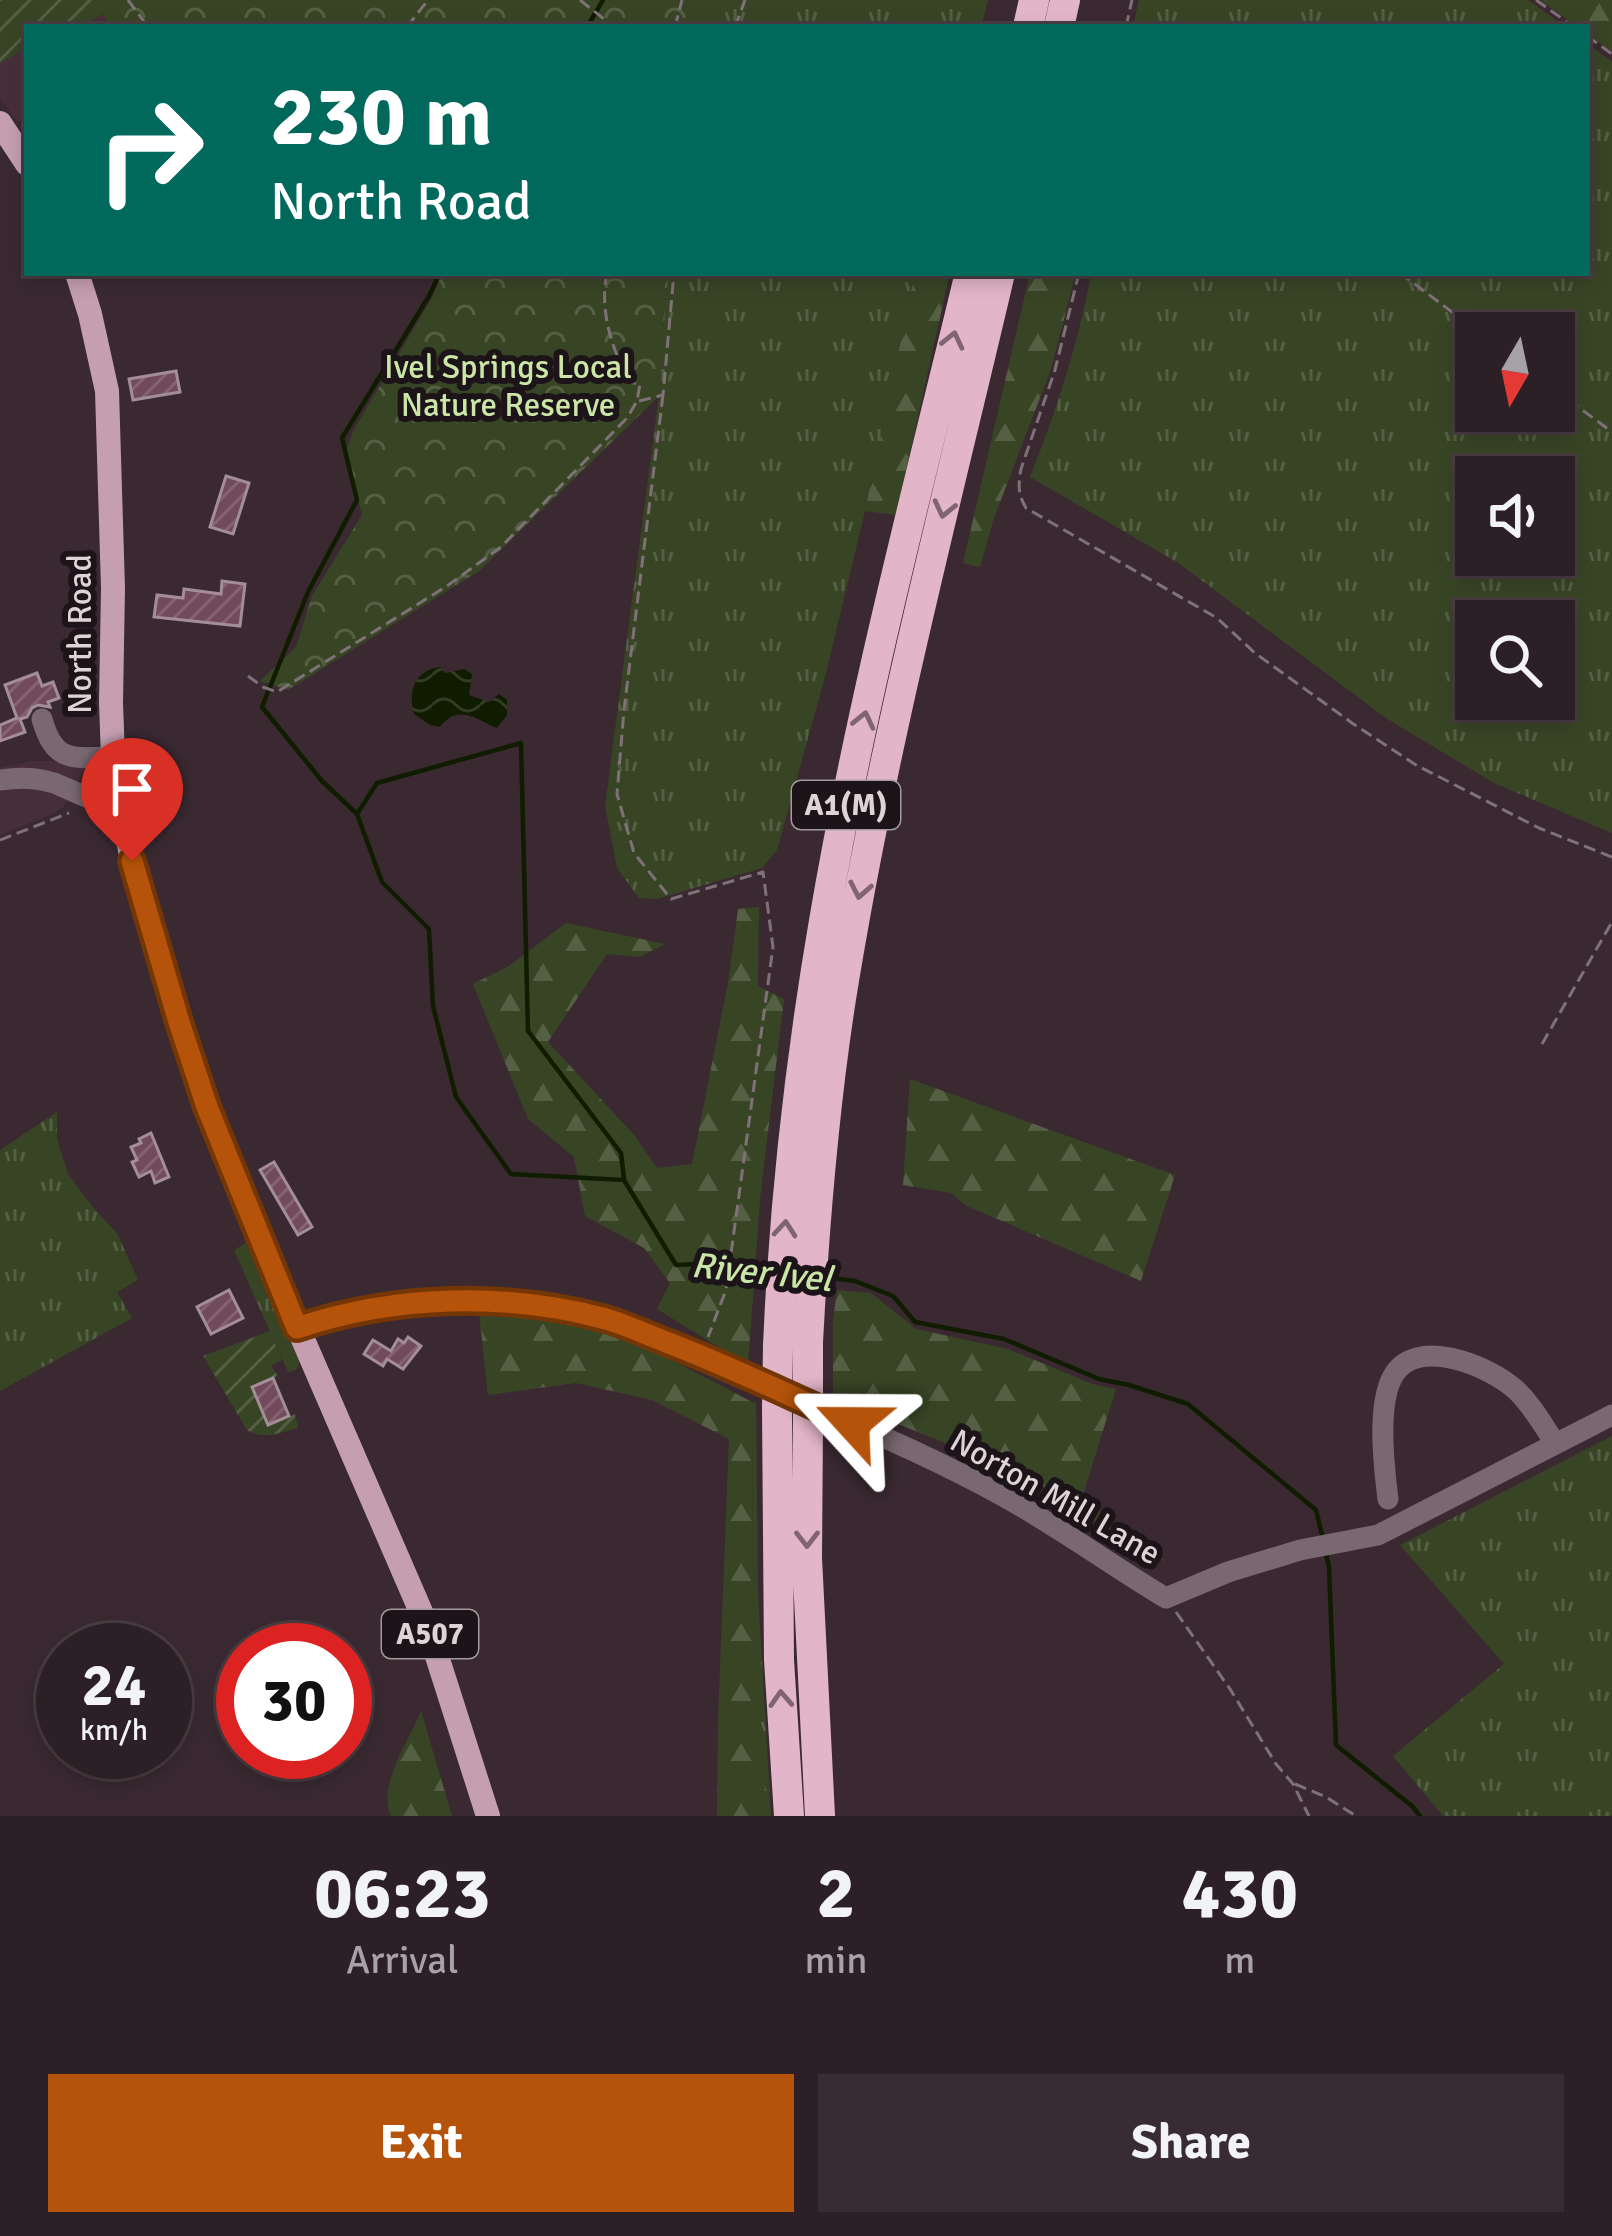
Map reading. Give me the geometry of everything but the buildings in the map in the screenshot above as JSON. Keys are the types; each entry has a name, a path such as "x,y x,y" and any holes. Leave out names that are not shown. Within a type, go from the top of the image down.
{"highway":[{"name":"A1(M)","path":"820,1816 806,1558 808,1422 793,1344 784,1233 795,1119 823,923 862,730 969,276"},
{"name":"A1(M)","path":"789,1816 779,1660 777,1408 793,1344 856,910 881,779 999,276"}],"main road":[{"path":"0,123 24,159"},
{"name":"North Road","path":"78,276 107,391 113,757 132,861 207,1107 428,1628 488,1816"}],"street":[{"path":"41,718 48,742 66,756 113,757"},
{"path":"0,780 34,778 59,784 93,802 120,801"},
{"name":"Norton Mill Lane","path":"297,1328 332,1316 467,1299 562,1309 611,1320 888,1439 1005,1497 1166,1598"},
{"path":"1388,1498 1384,1457 1387,1391 1397,1370 1420,1358 1449,1358 1498,1376 1526,1401 1555,1443"},
{"path":"1166,1598 1228,1572 1378,1535 1612,1414"}],"path":[{"path":"409,24 428,0"},
{"path":"580,0 608,24"},
{"path":"1536,0 1570,24"},
{"path":"248,676 277,692 447,586 501,547 627,418 640,384 629,382 616,357 602,296 606,276"},
{"path":"674,276 617,794 634,853 670,899 764,872 773,947 726,1290 701,1355"},
{"path":"1078,276 1055,370 1021,469 1020,499 1026,508 1216,618 1268,663 1416,765 1539,828 1612,857"},
{"path":"1404,276 1455,314"},
{"path":"637,401 663,394"},
{"path":"1575,405 1612,432"},
{"path":"0,841 93,802"},
{"path":"1541,1044 1612,922"},
{"path":"1166,1598 1293,1784 1309,1816"},
{"path":"1293,1784 1356,1816"}],"shaded area":[{"path":"0,0 96,0 108,24 24,24 24,118 18,123 0,98"},
{"path":"32,761 86,761 63,807 0,835 0,768"}],"green space":[{"path":"0,0 96,0 103,14 85,24 24,24 24,50 0,63"},
{"path":"96,0 713,0 701,24 108,24"},
{"path":"713,0 988,0 982,24 701,24"},
{"path":"1139,0 1528,0 1562,24 1134,24"},
{"path":"1540,0 1612,0 1612,52 1590,36 1590,24 1574,24"},
{"path":"1590,45 1612,62 1612,833 1494,783 1386,718 1177,562 1030,477 1066,376 1090,276 1590,276"},
{"name":"Ivel Springs Local Nature Reserve","path":"441,276 669,276 659,396 479,571 288,690 260,681 296,647 312,596 362,515 346,451 353,431"},
{"path":"669,276 914,276 865,511 777,850 762,868 657,899 639,898 617,868 605,806 659,396"},
{"path":"914,276 949,276 896,515 865,511"},
{"path":"1029,276 1075,276 1051,369 980,567 963,563"},
{"path":"759,907 758,986 784,999 760,1199 748,1365 657,1309 670,1283 644,1248 585,1216 574,1157 528,1119 473,984 509,966 566,923 665,944 640,957 607,954 548,1042 635,1136 657,1168 692,1164 738,909"},
{"path":"910,1079 1175,1175 1141,1281 965,1205 951,1193 903,1185"},
{"path":"57,1112 57,1140 68,1174 117,1233 138,1280 117,1292 132,1318 0,1391 0,1150"},
{"path":"246,1243 299,1361 296,1370 288,1372 234,1250"},
{"path":"837,1290 871,1293 916,1329 1008,1349 1092,1384 1116,1389 1080,1504 1100,1511 1110,1524 1167,1561 1154,1559 1025,1475 833,1398"},
{"path":"479,1313 611,1328 752,1402 753,1592 766,1816 717,1816 729,1439 652,1400 576,1383 488,1395"},
{"path":"270,1331 282,1360 271,1366 278,1376 252,1388 268,1425 295,1414 298,1428 266,1435 247,1430 203,1356"},
{"path":"752,1402 756,1403 758,1593 771,1816 766,1816 753,1592"},
{"path":"1612,1436 1612,1816 1443,1816 1393,1756 1504,1664 1400,1545"},
{"path":"421,1711 452,1816 391,1816 391,1777"}],"water":[{"path":"440,667 445,673 464,669 472,674 469,695 489,702 499,694 507,700 507,715 497,728 461,714 440,727 414,714 415,683"}],"waterway":[{"name":"River Ivel","path":"589,24 603,0"},
{"name":"River Ivel","path":"439,276 342,438 357,500 308,592 262,707 322,781 357,814 382,882 429,929 433,1006 456,1097 511,1174 624,1180 676,1265 717,1263 770,1270"},
{"path":"357,814 377,783 521,743 528,1031 621,1153 624,1179"},
{"name":"River Ivel","path":"823,1277 855,1281 893,1296 915,1322 1004,1339 1099,1379 1188,1404 1316,1510 1323,1539"},
{"name":"River Ivel","path":"1325,1550 1336,1745 1420,1816"}],"route":[{"path":"132,861 207,1107 297,1328 332,1316 467,1299 562,1309 611,1320 701,1355 852,1423"}]}
